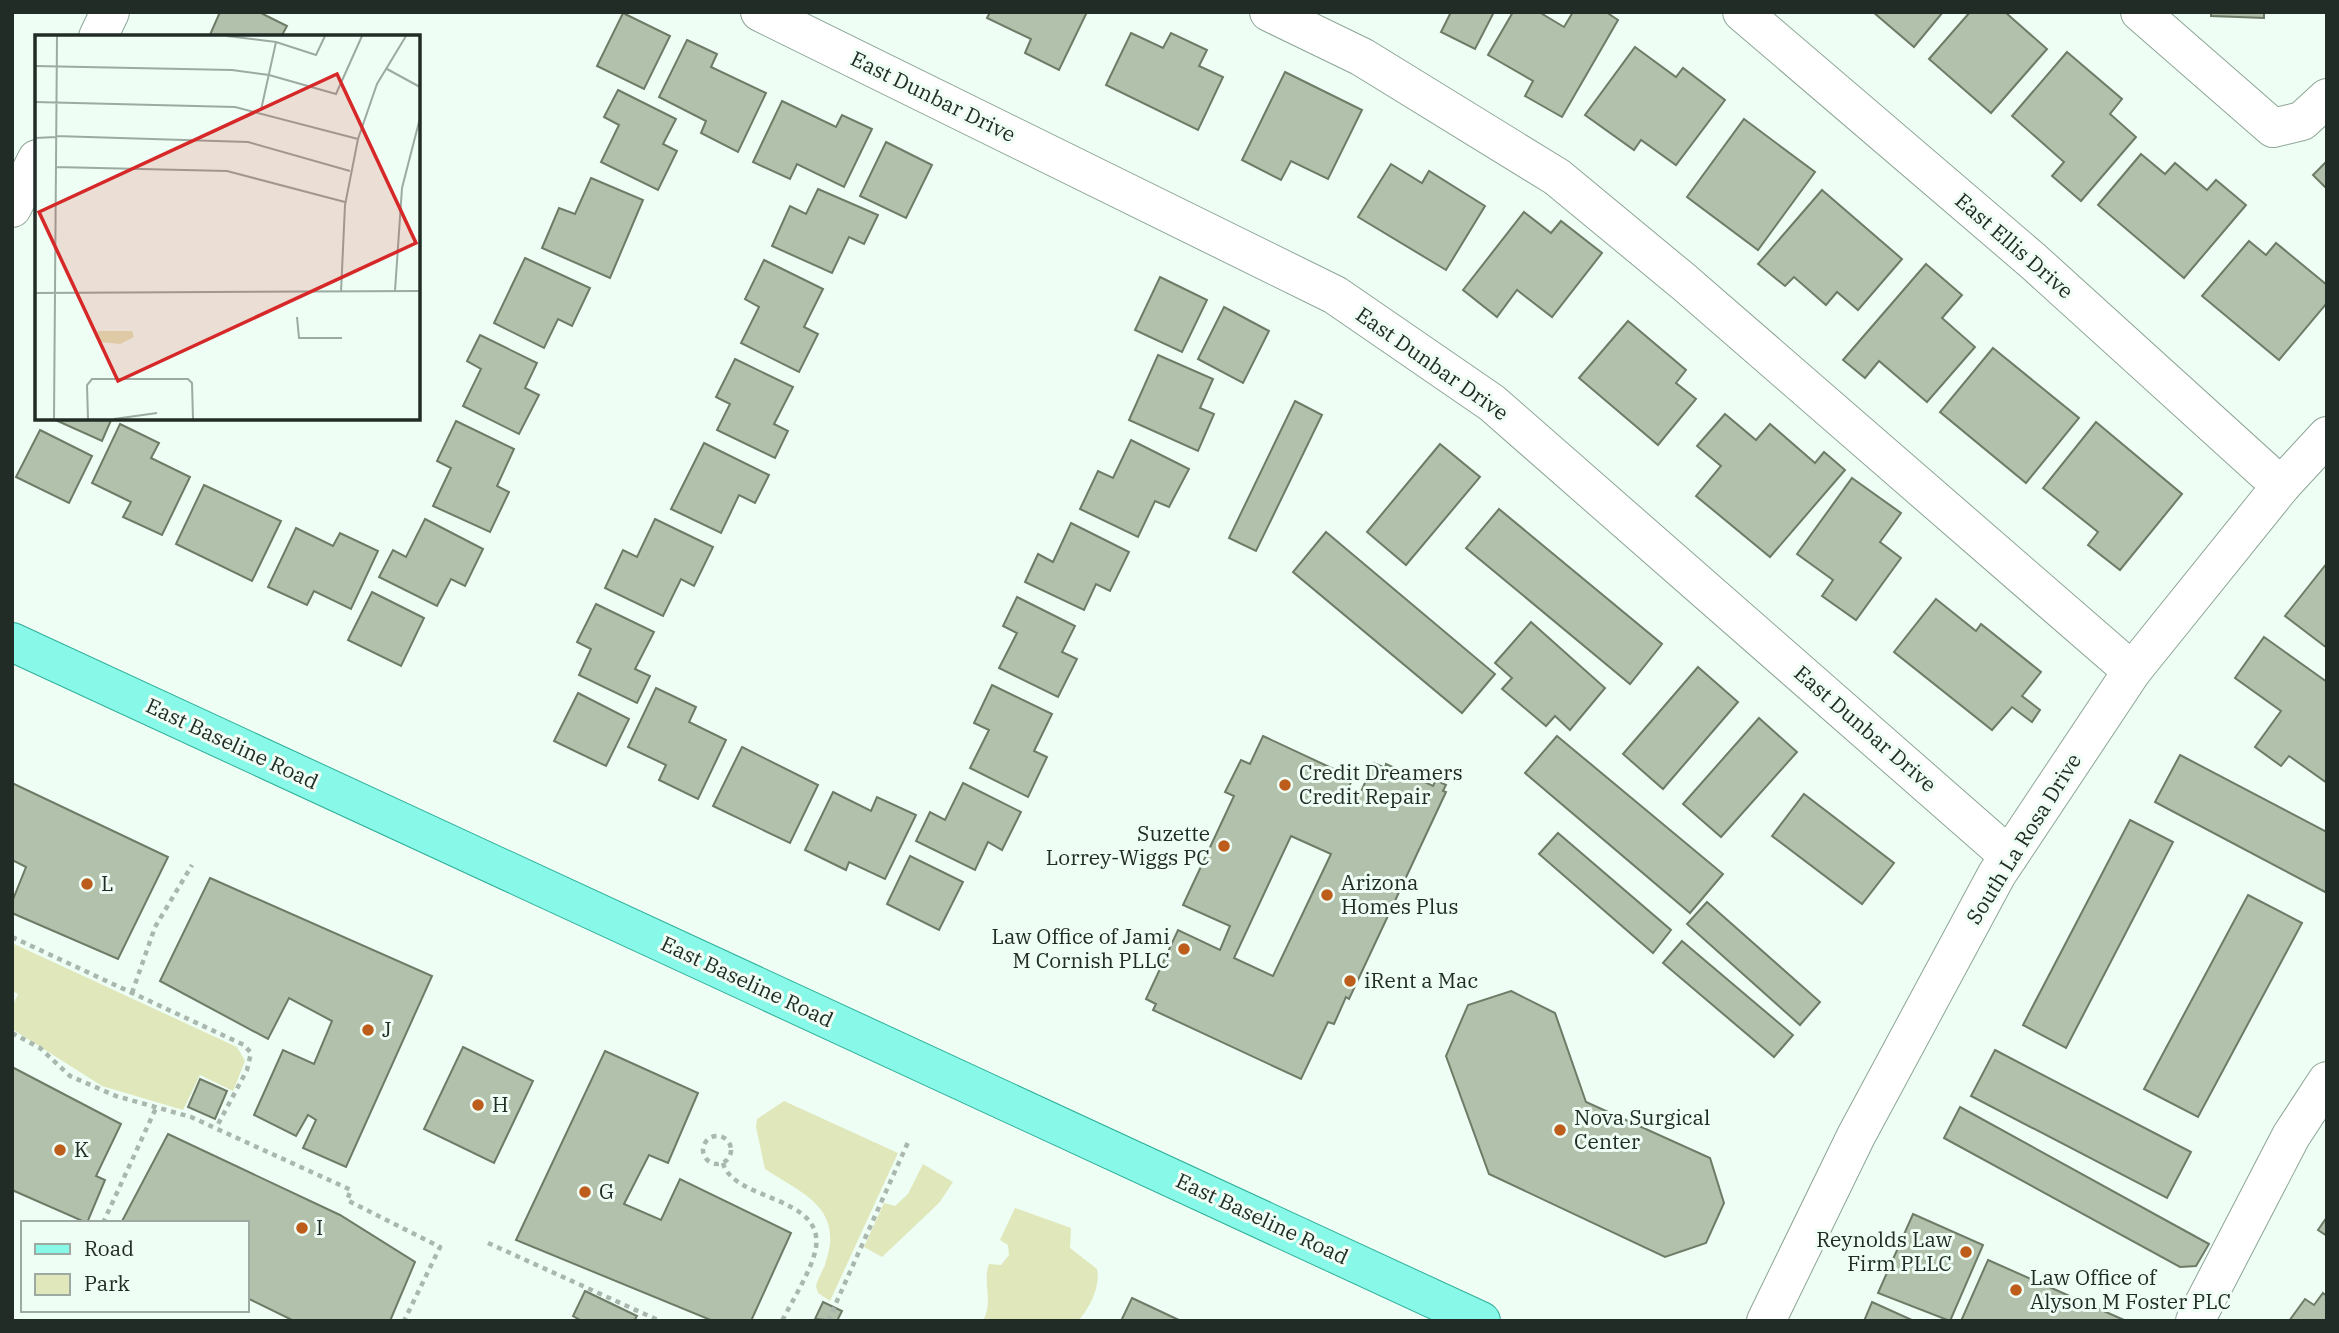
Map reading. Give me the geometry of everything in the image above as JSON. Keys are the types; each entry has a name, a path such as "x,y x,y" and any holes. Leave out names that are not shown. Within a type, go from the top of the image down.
{"main road":[{"name":"East Baseline Road","path":"12,642 1481,1321"}],"street":[{"path":"99,35 110,12"},
{"name":"East Dunbar Drive","path":"760,12 1335,295 1492,402 2009,856"},
{"path":"1269,12 1362,57 1557,177 1684,282 2132,671"},
{"name":"East Ellis Drive","path":"1742,12 2033,261 2281,486"},
{"path":"2140,12 2273,128 2302,121 2327,98"},
{"path":"12,208 35,163"},
{"name":"South La Rosa Drive","path":"1766,1321 1867,1116 2009,856 2132,671 2281,486 2327,436"},
{"path":"2195,1321 2291,1136 2327,1081"}],"path":[{"path":"132,993 155,927 192,865"},
{"path":"12,937 244,1045 251,1053 247,1070 216,1128"},
{"path":"12,1033 40,1048 70,1076 116,1096 191,1117 351,1190 347,1200 440,1247 404,1321"},
{"path":"104,1221 156,1108"},
{"path":"714,1137 726,1140 731,1148 729,1157 723,1163 714,1164 704,1155 704,1146 714,1137"},
{"path":"828,1321 909,1140"},
{"path":"723,1163 729,1176 793,1209 810,1222 815,1231 816,1250 782,1321"},
{"path":"488,1243 660,1321"}],"green space":[{"path":"12,943 237,1047 245,1061 233,1091 200,1075 183,1110 102,1086 12,1029 12,1007 18,994 12,991"},
{"path":"784,1101 898,1153 830,1301 818,1293 816,1286 830,1243 829,1227 824,1214 805,1194 765,1169 756,1127 757,1119"},
{"path":"923,1164 953,1182 939,1203 882,1257 864,1247 884,1203 895,1206 908,1194"},
{"path":"1015,1208 1071,1228 1070,1248 1097,1269 1093,1297 1078,1321 983,1321 988,1306 987,1271 989,1264 1001,1265 1009,1255 1008,1245 1000,1240"}],"building":[{"path":"220,12 259,12 287,26 282,35 210,35"},
{"path":"990,12 1087,12 1059,70 1025,53 1031,39 987,18"},
{"path":"1451,12 1494,12 1475,49 1441,32"},
{"path":"1513,12 1539,12 1564,27 1573,12 1606,12 1618,20 1562,117 1525,96 1533,81 1488,55"},
{"path":"1873,12 1943,12 1914,47"},
{"path":"1970,12 2005,12 2047,49 1991,113 1929,59"},
{"path":"2211,12 2264,12 2264,18 2211,16"},
{"path":"623,13 670,36 644,89 597,66"},
{"path":"1131,33 1163,48 1171,33 1207,50 1199,66 1223,77 1198,130 1106,85"},
{"path":"687,40 717,54 711,67 766,93 738,152 701,133 706,121 659,97"},
{"path":"1635,47 1676,77 1683,68 1725,100 1676,165 1641,140 1634,150 1585,115"},
{"path":"2067,52 2122,99 2110,114 2136,137 2081,201 2052,176 2064,162 2012,116"},
{"path":"1285,72 1362,110 1328,179 1291,161 1281,180 1242,160"},
{"path":"618,90 676,119 663,144 677,151 658,190 601,162 619,125 604,117"},
{"path":"782,101 836,127 842,115 872,129 844,187 797,164 790,179 753,162"},
{"path":"1744,119 1815,172 1758,250 1687,197"},
{"path":"886,142 932,165 906,218 860,196"},
{"path":"2141,154 2165,174 2175,163 2207,190 2216,180 2246,205 2184,278 2098,205"},
{"path":"2327,161 2327,189 2313,175"},
{"path":"1391,164 1422,183 1429,171 1485,206 1446,270 1358,217"},
{"path":"591,178 643,200 610,278 542,248 559,208 575,214"},
{"path":"818,189 878,215 864,244 849,237 832,273 772,246 790,206 806,214"},
{"path":"1822,190 1902,259 1858,310 1837,292 1826,305 1794,277 1785,286 1758,264"},
{"path":"1524,212 1551,233 1561,221 1602,253 1552,317 1517,290 1497,317 1463,290"},
{"path":"2249,241 2266,255 2276,243 2327,285 2327,303 2279,360 2202,296"},
{"path":"525,258 590,288 572,326 558,319 544,348 494,323"},
{"path":"764,260 823,289 804,327 818,334 799,372 741,343 759,307 745,299"},
{"path":"1926,264 1962,295 1942,318 1975,347 1927,402 1879,361 1865,378 1843,360"},
{"path":"1160,277 1207,300 1182,352 1135,330"},
{"path":"1224,307 1269,331 1243,383 1198,359"},
{"path":"1628,321 1686,370 1676,383 1696,399 1658,445 1579,378"},
{"path":"480,335 537,363 525,388 539,395 519,434 463,406 481,369 467,361"},
{"path":"1993,348 2079,418 2026,483 1940,412"},
{"path":"1158,355 1213,379 1200,408 1214,414 1198,451 1129,420"},
{"path":"735,359 793,387 774,424 788,431 775,458 717,430 730,404 716,397"},
{"path":"1295,401 1322,415 1256,551 1229,538"},
{"path":"1725,414 1756,440 1770,424 1815,463 1824,452 1845,470 1770,557 1696,496 1721,466 1697,446"},
{"path":"55,420 111,420 102,441"},
{"path":"456,421 514,449 497,486 509,492 490,532 433,506 451,468 437,461"},
{"path":"2096,422 2182,494 2120,570 2088,545 2098,532 2043,488"},
{"path":"120,424 159,443 151,458 190,477 162,535 123,517 131,502 92,483"},
{"path":"40,430 92,456 69,503 16,477"},
{"path":"1131,440 1189,469 1169,507 1155,501 1138,537 1080,509 1098,471 1113,478"},
{"path":"704,443 769,475 755,503 739,495 721,533 671,509"},
{"path":"1440,444 1480,477 1406,565 1367,532"},
{"path":"1852,478 1901,513 1880,542 1901,558 1856,620 1822,596 1833,580 1797,554"},
{"path":"204,485 281,521 252,581 176,544"},
{"path":"1499,509 1662,644 1630,684 1466,548"},
{"path":"425,519 483,549 465,586 451,579 437,606 379,577 393,550 406,557"},
{"path":"655,519 713,547 694,586 681,579 663,616 605,588 623,550 637,557"},
{"path":"1071,523 1129,552 1110,591 1096,584 1084,610 1025,582 1038,554 1053,562"},
{"path":"296,528 333,546 340,533 378,551 351,609 314,591 307,605 268,587"},
{"path":"1326,532 1495,674 1462,713 1293,572"},
{"path":"2327,563 2327,648 2285,616"},
{"path":"372,592 424,618 401,666 348,640"},
{"path":"1017,597 1075,626 1062,652 1077,659 1058,697 999,668 1017,633 1003,626"},
{"path":"1936,599 1976,631 1981,624 2041,672 2022,696 2040,710 2032,722 2012,707 1992,730 1894,652"},
{"path":"596,604 654,632 635,669 650,676 637,703 579,675 591,649 577,642"},
{"path":"1531,622 1605,688 1570,730 1555,716 1546,726 1502,689 1512,678 1495,663"},
{"path":"2264,637 2327,682 2327,783 2289,756 2281,766 2255,747 2281,711 2235,678"},
{"path":"1698,667 1738,702 1663,789 1623,754"},
{"path":"992,685 1052,714 1034,751 1047,757 1028,797 970,768 989,730 974,723"},
{"path":"656,688 696,707 689,722 726,740 698,799 659,780 666,765 628,747"},
{"path":"578,693 629,719 606,766 554,741"},
{"path":"1759,718 1797,752 1721,837 1683,804"},
{"path":"1263,736 1353,778 1347,791 1359,796 1374,763 1385,768 1386,764 1433,786 1436,780 1446,785 1443,791 1446,792 1349,999 1346,997 1334,1024 1328,1022 1301,1079 1153,1010 1156,1004 1146,999 1178,930 1220,950 1230,926 1183,905 1234,796 1225,792 1241,760 1250,764","holes":["1291,836 1331,854 1273,976 1234,958"]},
{"path":"1557,736 1723,874 1690,913 1525,773"},
{"path":"742,747 818,785 790,843 713,806"},
{"path":"2180,755 2327,832 2327,893 2155,802"},
{"name":"L","path":"12,783 168,857 118,959 12,913 12,902 26,867 12,860"},
{"path":"963,783 1021,812 1002,850 988,842 975,870 916,841 930,812 945,820"},
{"path":"833,792 871,811 877,797 916,815 885,879 849,862 846,870 805,850"},
{"path":"1804,794 1894,863 1862,904 1772,836"},
{"path":"2130,820 2173,842 2066,1048 2023,1025"},
{"path":"1558,833 1671,930 1653,953 1539,854"},
{"path":"910,856 963,882 939,930 887,904"},
{"name":"J","path":"210,878 432,976 346,1167 303,1148 316,1120 308,1115 296,1136 254,1115 283,1050 314,1064 332,1021 289,998 268,1039 160,981"},
{"path":"2248,895 2302,923 2198,1117 2144,1089"},
{"path":"1707,902 1820,1002 1800,1025 1687,924"},
{"path":"1682,941 1793,1035 1774,1057 1663,963"},
{"name":"Nova Surgical Center","path":"1511,991 1555,1013 1586,1102 1710,1158 1724,1203 1706,1243 1665,1257 1489,1174 1446,1056 1468,1005"},
{"name":"H","path":"463,1047 533,1081 494,1163 424,1129"},
{"path":"1995,1050 2191,1152 2167,1198 1971,1096"},
{"name":"G","path":"605,1051 698,1093 668,1163 649,1155 624,1204 661,1220 680,1179 791,1233 751,1321 713,1321 516,1240"},
{"name":"K","path":"12,1067 121,1124 96,1176 105,1180 88,1221 12,1190"},
{"path":"200,1079 227,1091 215,1119 188,1107"},
{"path":"1960,1107 2209,1244 2196,1266 2180,1267 1944,1138"},
{"name":"I","path":"168,1134 340,1215 415,1262 390,1321 294,1321 248,1298 248,1221 122,1221"},
{"path":"1913,1214 1983,1245 1950,1321 1878,1293"},
{"path":"2327,1217 2327,1236 2318,1230"},
{"name":"Law Office of Alyson M Foster PLC","path":"1988,1260 2124,1320 2124,1321 1961,1321"},
{"path":"585,1291 637,1316 634,1321 582,1321 573,1316"},
{"path":"2323,1293 2327,1296 2327,1321 2289,1321 2305,1299 2314,1305"},
{"path":"1132,1298 1181,1321 1121,1321"},
{"path":"823,1302 842,1311 837,1321 815,1319"},
{"path":"1872,1302 1914,1321 1864,1321"}],"place":[{"name":"Credit Dreamers Credit Repair","path":"1285,785"},
{"name":"Suzette Lorrey-Wiggs PC","path":"1224,846"},
{"name":"L","path":"87,884"},
{"name":"Arizona Homes Plus","path":"1327,895"},
{"name":"Law Office of Jami M Cornish PLLC","path":"1184,949"},
{"name":"iRent a Mac","path":"1350,981"},
{"name":"J","path":"368,1030"},
{"name":"H","path":"478,1105"},
{"name":"Nova Surgical Center","path":"1560,1130"},
{"name":"K","path":"60,1150"},
{"name":"G","path":"585,1192"},
{"name":"I","path":"302,1228"},
{"name":"Reynolds Law Firm PLLC","path":"1966,1252"},
{"name":"Law Office of Alyson M Foster PLC","path":"2016,1290"}]}
